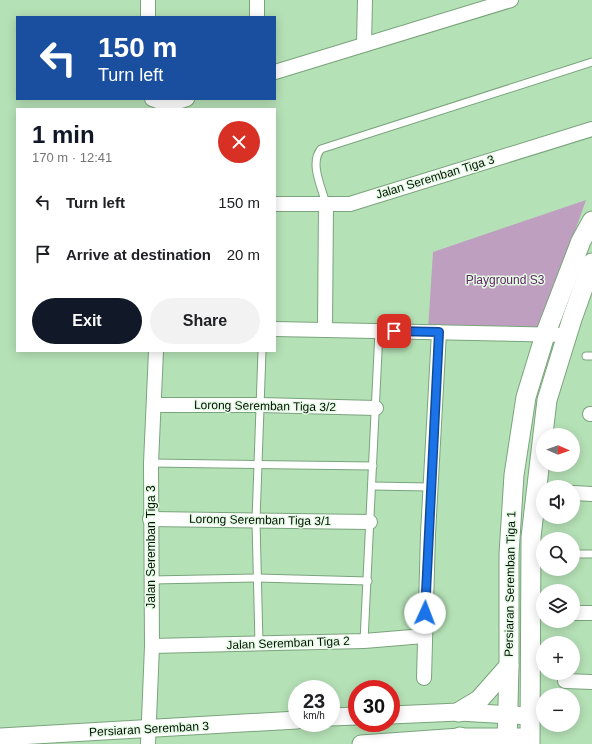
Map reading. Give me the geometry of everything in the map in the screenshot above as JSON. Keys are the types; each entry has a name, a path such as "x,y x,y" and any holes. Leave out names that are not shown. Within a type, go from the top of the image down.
{"main road":[{"name":"Persiaran Seremban Tiga 1","path":"507,740 509,666 509,554 513,492 526,397 546,335 581,241 592,221"},
{"name":"Persiaran Seremban Tiga 1","path":"540,480 547,400 568,336 587,292 592,263"},
{"name":"Persiaran Seremban Tiga 1","path":"530,740 531,537 536,510"},
{"path":"459,712 479,700 509,666"}],"street":[{"path":"148,0 148,16"},
{"path":"257,0 257,16"},
{"path":"364,44 365,0"},
{"path":"276,72 364,44 475,5 511,0"},
{"path":"154,100 168,105 184,100"},
{"name":"Jalan Seremban Tiga 3","path":"276,204 350,204 592,129"},
{"path":"325,330 326,204"},
{"path":"276,329 568,336"},
{"path":"424,678 424,636 430,487 439,332"},
{"name":"Jalan Seremban Tiga 3","path":"149,736 152,646 150,518 156,352"},
{"name":"Lorong Seremban Tiga 3/2","path":"154,405 260,405 376,408"},
{"path":"513,492 536,493"},
{"path":"580,494 592,494"},
{"name":"Lorong Seremban Tiga 3/1","path":"150,518 370,522"},
{"path":"580,612 592,613"},
{"name":"Jalan Seremban Tiga 2","path":"152,646 364,641 424,636"},
{"path":"564,681 592,682"},
{"path":"400,715 459,712 530,716"},
{"name":"Persiaran Seremban 3","path":"0,737 149,736 288,721"},
{"path":"361,744 465,740 530,740"}],"lane":[{"path":"326,204 316,166 316,155 321,149 592,62"},
{"path":"364,641 379,331"},
{"path":"259,644 256,521 262,352"},
{"path":"151,463 257,463 373,466"},
{"path":"372,486 430,487"},
{"path":"580,554 592,554"},
{"path":"151,580 258,578 368,581"}],"green space":[{"name":"Playground S3","path":"586,200 540,329 428,330 433,252"}],"route":[{"path":"394,331 439,332 430,487 425,613"}]}
